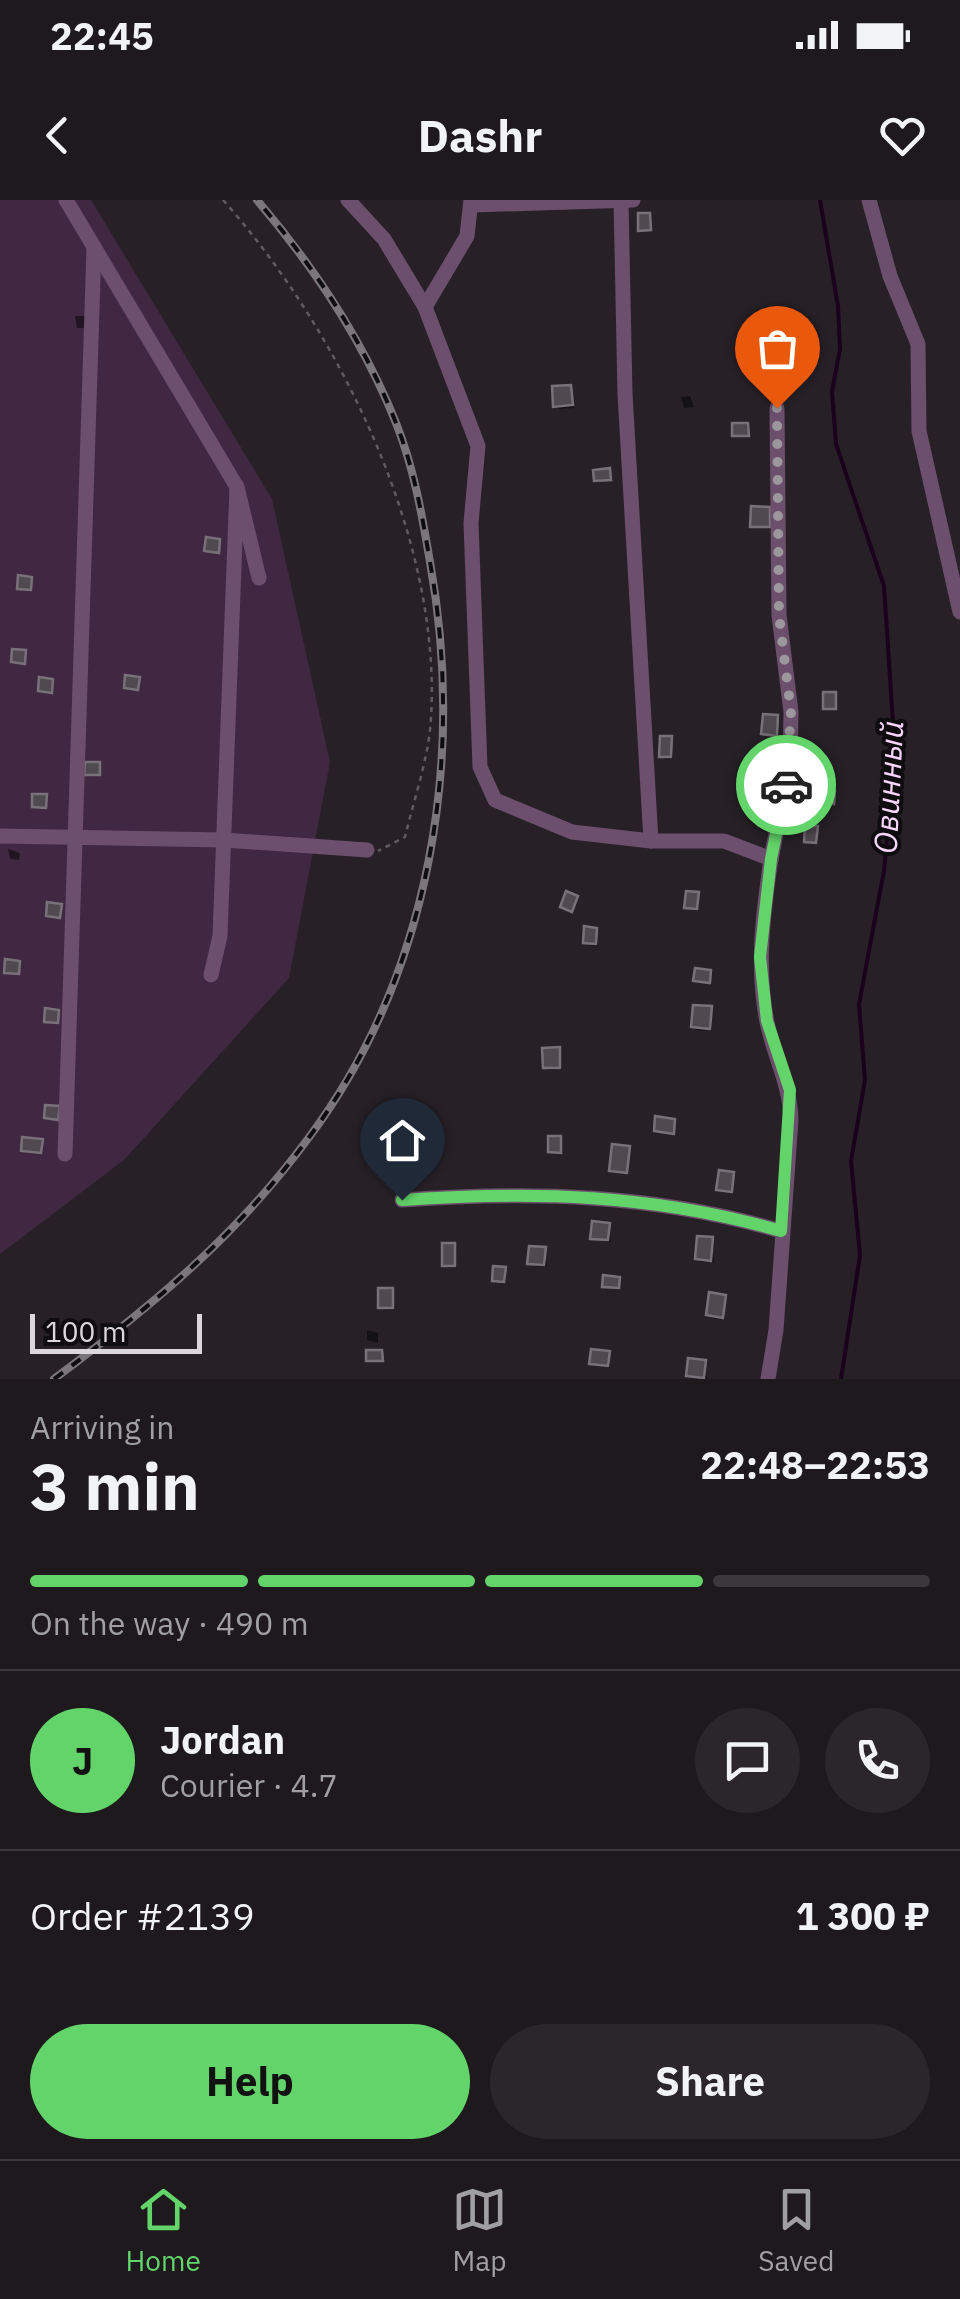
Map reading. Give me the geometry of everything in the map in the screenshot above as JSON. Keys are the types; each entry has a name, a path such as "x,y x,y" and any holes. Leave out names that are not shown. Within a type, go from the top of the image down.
{"street":[{"path":"66,200 237,486 258,578"},
{"path":"348,200 384,239 425,307 478,446 471,523 483,780 495,800 556,828 651,842 724,841 771,859"},
{"path":"425,307 467,236 471,202 625,200 625,394 651,842"},
{"path":"869,200 890,276 918,344 919,431 954,542 960,612"},
{"path":"65,1154 94,247"},
{"path":"768,1379 776,1330 790,1090 772,1042 761,986 763,913 790,763 791,712 779,615 777,408"},
{"path":"211,975 220,936 237,486"},
{"path":"0,836 224,840 367,850"},
{"path":"402,1200 582,1196 707,1210 781,1231"}],"path":[{"path":"223,200 305,303 364,412 427,615 431,722 408,826 405,837 384,852 367,850"}],"shaded area":[{"path":"0,200 91,200 272,499 330,762 289,978 124,1160 0,1254"}],"building":[{"path":"638,213 650,213 651,230 638,231"},
{"path":"571,385 573,405 553,407 552,386"},
{"path":"732,423 748,423 749,436 732,436"},
{"path":"610,468 611,480 594,481 593,470"},
{"path":"751,506 770,507 770,527 750,527"},
{"path":"206,537 220,539 219,553 204,551"},
{"path":"18,575 32,577 31,590 17,589"},
{"path":"12,649 26,650 25,664 11,662"},
{"path":"125,675 140,677 138,690 124,688"},
{"path":"39,677 53,679 52,693 38,691"},
{"path":"823,692 836,692 836,709 823,709"},
{"path":"763,714 778,715 777,736 761,734"},
{"path":"660,736 672,736 671,757 659,757"},
{"path":"763,760 779,761 777,782 762,781"},
{"path":"85,762 100,762 100,775 84,775"},
{"path":"818,790 835,791 834,804 817,802"},
{"path":"32,794 47,794 46,808 32,807"},
{"path":"805,825 818,826 816,843 804,842"},
{"path":"566,891 578,896 572,912 560,907"},
{"path":"686,891 699,892 697,909 684,908"},
{"path":"47,902 62,904 60,918 46,916"},
{"path":"584,926 597,928 596,944 583,943"},
{"path":"5,959 20,961 19,974 4,973"},
{"path":"695,968 711,970 710,983 693,981"},
{"path":"693,1005 712,1006 710,1029 691,1027"},
{"path":"45,1008 59,1010 58,1023 44,1022"},
{"path":"560,1047 560,1068 543,1068 542,1048"},
{"path":"45,1105 60,1106 58,1120 44,1118"},
{"path":"655,1116 675,1119 674,1134 654,1131"},
{"path":"548,1136 561,1136 561,1153 548,1152"},
{"path":"22,1137 43,1139 41,1153 21,1151"},
{"path":"612,1144 630,1146 627,1173 609,1171"},
{"path":"719,1170 734,1172 732,1192 716,1190"},
{"path":"592,1221 610,1223 608,1240 590,1239"},
{"path":"697,1236 713,1237 711,1261 695,1259"},
{"path":"442,1243 455,1243 455,1266 442,1266"},
{"path":"529,1246 546,1247 544,1265 527,1264"},
{"path":"493,1266 506,1267 504,1282 492,1281"},
{"path":"603,1275 620,1277 619,1288 602,1287"},
{"path":"378,1288 393,1288 393,1308 378,1308"},
{"path":"709,1292 726,1295 723,1318 706,1315"},
{"path":"591,1349 610,1351 608,1366 589,1364"},
{"path":"366,1350 382,1350 383,1361 366,1361"},
{"path":"688,1358 706,1360 704,1378 686,1376"}],"waterway":[{"name":"Овинный","path":"820,200 838,306 840,349 832,392 836,444 884,586 895,754 884,871 859,1004 865,1080 851,1161 860,1255 841,1379"}],"railway":[{"path":"54,1379 125,1324 223,1238 310,1136 351,1073 385,1005 410,934 428,861 439,787 443,711 440,636 413,474 383,392 353,334 299,252 257,200"}],"way so far":[{"path":"777,408 779,615 791,712 786,785"}],"route":[{"path":"402,1200 476,1195 582,1196 707,1210 781,1231 788,1175 790,1090 767,1021 760,957 771,859 786,785"}]}
